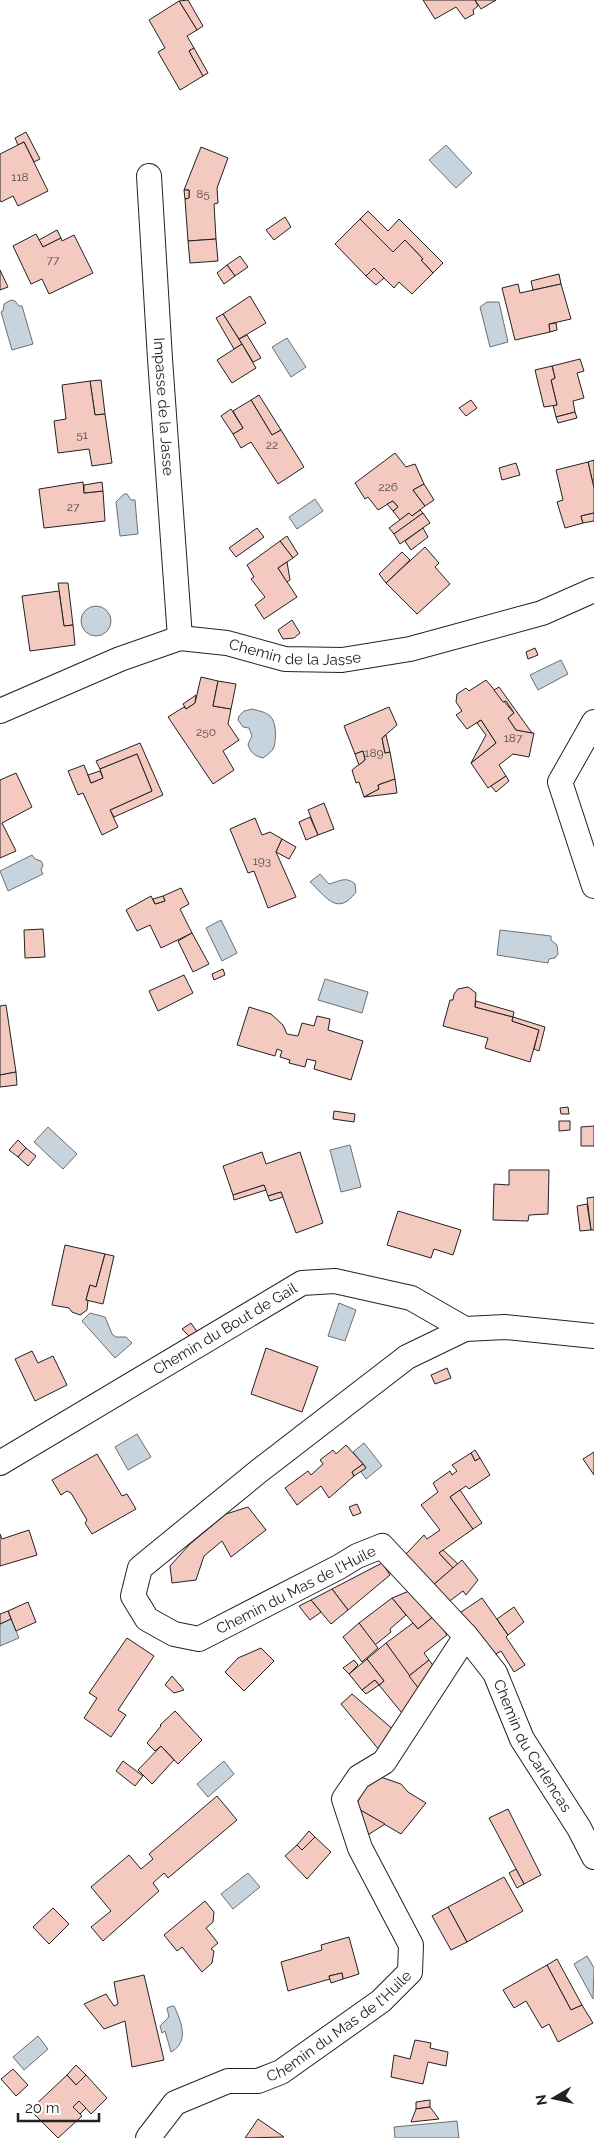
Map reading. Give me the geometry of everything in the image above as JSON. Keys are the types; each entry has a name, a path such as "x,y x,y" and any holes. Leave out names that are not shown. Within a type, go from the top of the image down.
{"street":[{"name":"Impasse de la Jasse","path":"150,176 160,359 180,638"},
{"name":"Chemin de la Jasse","path":"0,711 120,659 180,638 226,643 286,658 342,660 410,649 542,613 594,590"},
{"path":"594,722 560,782 594,886"},
{"name":"Chemin du Bout de Gail","path":"0,1463 302,1283 335,1281 411,1298 464,1329"},
{"name":"Chemin du Mas de l'Huile","path":"148,2138 175,2103 228,2081 258,2081 281,2072 381,2001 410,1972 411,1944 360,1848 344,1800 359,1777 384,1762 466,1636 382,1546 358,1556 331,1572 199,1639 174,1634 147,1619 133,1596 140,1568 252,1477 407,1357 464,1329 505,1327 594,1336"},
{"name":"Chemin du Carlencas","path":"466,1636 495,1672 522,1739 579,1828 594,1856"}],"shaded area":[{"path":"446,145 472,173 456,188 429,160"},
{"path":"11,300 22,306 33,344 12,350 1,312 3,311 4,304"},
{"path":"487,302 499,302 508,342 490,347 480,307"},
{"path":"287,338 306,367 291,377 272,347"},
{"path":"124,494 127,494 131,500 135,500 138,534 120,536 116,502"},
{"path":"315,499 323,511 297,529 289,517"},
{"path":"96,606 107,610 111,621 107,632 96,636 85,632 81,621 85,610"},
{"path":"561,660 568,674 538,690 530,675"},
{"path":"252,709 268,715 275,727 274,747 263,758 251,751 248,744 252,736 249,728 243,727 238,720 244,711"},
{"path":"32,855 35,859 41,861 43,874 8,891 0,871"},
{"path":"320,874 329,884 349,880 355,884 356,892 349,900 343,903 337,904 332,902 310,882"},
{"path":"221,920 237,953 222,961 206,928"},
{"path":"500,930 551,936 551,940 557,945 558,954 555,958 549,959 548,963 497,955"},
{"path":"325,979 368,992 362,1013 318,1000"},
{"path":"48,1127 77,1154 63,1169 34,1142"},
{"path":"350,1145 361,1187 341,1192 330,1150"},
{"path":"339,1303 356,1310 345,1341 328,1336"},
{"path":"90,1313 105,1317 112,1334 116,1337 126,1337 132,1343 115,1358 82,1321"},
{"path":"137,1434 151,1457 128,1470 115,1447"},
{"path":"364,1443 382,1466 366,1479 361,1472 366,1467 353,1452"},
{"path":"11,1619 19,1638 0,1646 0,1624"},
{"path":"224,1761 234,1774 208,1797 197,1784"},
{"path":"248,1873 260,1887 233,1909 221,1894"},
{"path":"587,1956 594,1968 593,1999 574,1964"},
{"path":"174,2006 179,2018 182,2037 177,2048 171,2052 165,2031 162,2033 160,2026 169,2017 167,2008"},
{"path":"38,2036 48,2049 24,2070 13,2057"},
{"path":"457,2121 459,2138 395,2138 394,2127"}],"building":[{"path":"188,0 203,26 197,30 179,1"},
{"path":"423,0 475,0 478,6 473,10 474,14 465,19 456,7 435,19"},
{"path":"475,0 496,0 481,9"},
{"path":"179,1 197,30 187,36 194,48 189,51 203,76 180,90 158,52 165,48 149,20"},
{"path":"194,48 208,73 203,76 189,51"},
{"path":"26,132 40,159 34,162 24,142 18,145 15,138"},
{"path":"24,142 48,191 18,206 13,196 1,202 0,200 0,154"},
{"path":"201,147 228,158 217,188 218,203 214,204 216,239 188,241 185,199 189,198 189,190 184,190"},
{"path":"184,190 189,190 189,198 185,199"},
{"path":"368,211 388,231 399,219 443,263 433,273 405,240 393,252 360,219"},
{"path":"285,217 291,227 274,240 266,230"},
{"path":"360,219 393,252 405,240 433,273 412,294 399,282 394,288 374,268 366,276 335,244"},
{"path":"57,230 61,238 43,247 39,240"},
{"path":"36,234 43,247 61,238 62,241 74,235 93,273 49,294 42,279 31,284 13,246"},
{"path":"216,239 218,261 190,263 188,241"},
{"path":"240,256 248,267 235,276 227,265"},
{"path":"227,265 235,276 224,284 217,273"},
{"path":"374,268 384,278 376,285 366,276"},
{"path":"0,270 8,287 0,290"},
{"path":"559,274 561,284 533,290 531,281"},
{"path":"518,284 520,293 561,284 571,319 549,324 550,332 515,340 502,288"},
{"path":"250,296 266,323 239,339 223,314"},
{"path":"223,314 242,344 234,349 216,318"},
{"path":"556,323 557,330 550,332 549,324"},
{"path":"247,335 261,358 253,362 239,339"},
{"path":"242,344 256,368 232,383 217,360"},
{"path":"580,359 584,371 577,373 584,398 573,401 575,412 556,417 553,405 557,405 551,380 555,378 552,366"},
{"path":"552,366 555,378 551,380 557,405 544,407 535,370"},
{"path":"101,380 105,414 95,415 90,381"},
{"path":"90,381 95,415 105,414 112,463 92,466 89,449 58,453 54,421 66,419 62,385"},
{"path":"259,395 281,430 272,435 251,400"},
{"path":"251,400 272,435 281,430 304,467 278,484 251,442 241,448 233,434 243,428 233,411"},
{"path":"471,400 477,408 466,416 459,408"},
{"path":"231,409 243,428 233,434 221,416"},
{"path":"575,412 577,418 558,423 556,417"},
{"path":"395,453 406,467 415,464 424,484 413,490 425,506 412,516 409,513 400,520 393,511 398,507 393,501 378,510 368,497 365,499 355,483"},
{"path":"594,460 594,488 588,462"},
{"path":"588,462 594,488 594,513 581,516 583,523 565,528 557,502 563,500 556,470"},
{"path":"516,463 520,475 502,480 499,468"},
{"path":"83,482 84,493 103,491 105,521 44,528 39,489"},
{"path":"102,482 103,491 84,493 84,485"},
{"path":"424,484 434,500 425,506 413,490"},
{"path":"393,501 398,507 393,511 387,504"},
{"path":"420,510 423,513 394,534 389,528 409,513 412,516"},
{"path":"423,513 430,523 400,544 394,534"},
{"path":"594,513 594,521 583,523 581,516"},
{"path":"257,528 264,537 236,557 229,548"},
{"path":"423,528 428,537 411,550 405,541"},
{"path":"287,536 298,554 293,558 280,541"},
{"path":"280,541 293,558 278,568 297,597 264,619 255,605 265,597 251,579 254,577 247,565"},
{"path":"425,547 439,563 435,567 450,584 417,614 386,583"},
{"path":"402,552 410,560 386,583 379,574"},
{"path":"287,562 290,580 287,582 278,568"},
{"path":"58,583 68,583 73,625 64,626"},
{"path":"59,591 64,626 73,625 75,645 30,651 22,596"},
{"path":"292,620 300,633 294,638 283,639 278,630"},
{"path":"535,648 538,655 528,659 526,652"},
{"path":"201,677 218,681 213,706 231,709 228,724 239,740 223,751 234,770 213,784 168,717 184,707 186,709 195,703"},
{"path":"486,680 514,713 508,718 516,730 534,733 529,757 513,754 499,765 506,776 488,788 471,763 496,743 481,720 467,729 456,715 462,711 456,702 457,694 466,688 469,691"},
{"path":"218,681 236,684 231,709 213,706"},
{"path":"499,687 532,733 516,730 508,718 514,713 506,701 503,702 494,690"},
{"path":"196,695 195,703 186,709 183,704"},
{"path":"389,707 397,725 382,738 385,753 390,752 395,779 378,785 379,789 364,797 359,782 356,783 352,770 365,760 363,751 355,754 344,726"},
{"path":"481,720 496,743 471,763 486,735 477,723"},
{"path":"386,735 390,752 385,753 382,738"},
{"path":"140,743 163,795 114,817 110,810 152,791 137,754 100,769 96,761"},
{"path":"363,751 365,760 359,765 355,754"},
{"path":"137,754 152,791 110,810 118,827 102,835 83,793 78,795 68,771 84,765 91,783 103,778 100,769"},
{"path":"100,771 103,778 91,783 88,775"},
{"path":"16,773 32,807 2,823 16,851 0,858 0,780"},
{"path":"506,776 509,781 496,792 491,786"},
{"path":"395,779 397,793 364,797 379,789 378,785"},
{"path":"324,803 334,829 318,835 308,810"},
{"path":"310,817 318,835 306,840 299,822"},
{"path":"255,818 262,835 270,832 282,839 276,852 296,897 268,908 254,871 248,873 230,829"},
{"path":"282,839 296,847 289,859 276,852"},
{"path":"181,888 189,904 180,909 192,933 161,948 150,925 137,931 126,910 151,896 155,904 165,901 163,896"},
{"path":"163,896 165,901 155,904 153,899"},
{"path":"43,929 45,957 25,958 24,930"},
{"path":"192,933 209,964 193,972 178,941"},
{"path":"223,969 225,975 214,980 212,974"},
{"path":"184,975 193,993 158,1011 149,991"},
{"path":"468,987 476,993 475,1007 513,1017 512,1021 539,1030 530,1062 485,1048 488,1038 443,1026 450,1000 453,1000 454,994 458,989"},
{"path":"476,1001 514,1012 513,1017 475,1007"},
{"path":"6,1005 16,1072 0,1075 0,1006"},
{"path":"249,1007 271,1014 283,1025 287,1034 298,1036 302,1023 314,1026 317,1016 330,1019 328,1030 363,1041 351,1080 314,1069 316,1061 307,1059 305,1067 289,1063 290,1060 280,1057 282,1051 277,1049 275,1056 237,1045"},
{"path":"513,1017 545,1027 539,1051 534,1049 539,1030 512,1021"},
{"path":"16,1072 17,1085 0,1087 0,1075"},
{"path":"568,1107 569,1114 561,1114 560,1108"},
{"path":"334,1111 355,1114 354,1122 333,1119"},
{"path":"559,1121 570,1121 570,1130 559,1131"},
{"path":"594,1126 594,1146 581,1146 581,1127"},
{"path":"18,1140 26,1148 18,1157 9,1150"},
{"path":"26,1148 36,1156 28,1166 18,1157"},
{"path":"262,1152 266,1164 300,1152 323,1223 296,1233 281,1192 268,1196 264,1185 233,1195 223,1166"},
{"path":"509,1170 549,1170 548,1214 529,1215 528,1221 493,1220 494,1184 509,1185"},
{"path":"264,1185 266,1190 234,1200 233,1195"},
{"path":"281,1192 283,1197 270,1201 268,1196"},
{"path":"594,1197 594,1230 591,1230 587,1198"},
{"path":"587,1204 591,1230 580,1231 577,1206"},
{"path":"398,1211 461,1230 453,1255 434,1249 431,1258 387,1245"},
{"path":"65,1245 105,1254 96,1287 90,1285 86,1300 88,1300 87,1310 80,1315 72,1312 69,1308 52,1305"},
{"path":"105,1254 114,1256 103,1304 86,1300 90,1285 96,1287"},
{"path":"191,1323 198,1333 190,1337 182,1329"},
{"path":"266,1348 318,1367 302,1412 251,1394"},
{"path":"32,1351 38,1363 53,1356 67,1385 35,1401 15,1359"},
{"path":"447,1368 451,1378 435,1384 431,1375"},
{"path":"346,1445 363,1464 352,1472 354,1476 329,1498 321,1486 297,1505 285,1488 308,1471 311,1475 323,1464 320,1460 333,1450 336,1454"},
{"path":"475,1450 480,1458 475,1461 471,1453"},
{"path":"594,1452 594,1475 583,1459"},
{"path":"471,1453 475,1461 480,1458 490,1475 469,1489 466,1486 450,1497 473,1529 439,1553 453,1568 432,1586 406,1554 424,1535 427,1539 440,1530 421,1505 438,1492 433,1483 450,1471 452,1475 457,1471 452,1465"},
{"path":"97,1454 122,1496 127,1494 136,1509 92,1534 85,1523 87,1520 71,1493 67,1491 61,1495 52,1480"},
{"path":"363,1464 366,1468 354,1476 352,1472"},
{"path":"460,1490 482,1523 473,1529 450,1497"},
{"path":"357,1504 361,1513 353,1516 349,1507"},
{"path":"248,1507 266,1530 231,1557 222,1541 204,1556 196,1580 172,1583 170,1566 190,1544 226,1514"},
{"path":"29,1530 37,1555 0,1566 0,1534 2,1539"},
{"path":"443,1550 458,1564 453,1568 439,1553"},
{"path":"462,1560 478,1580 466,1595 463,1591 447,1603 432,1586"},
{"path":"382,1563 390,1575 348,1610 332,1589"},
{"path":"332,1589 348,1610 331,1624 311,1600"},
{"path":"414,1589 434,1616 418,1629 392,1598"},
{"path":"392,1598 406,1615 390,1629 391,1632 375,1645 359,1623"},
{"path":"482,1598 508,1635 506,1637 525,1665 514,1672 501,1651 494,1655 458,1614"},
{"path":"311,1600 321,1612 310,1620 299,1606"},
{"path":"28,1602 36,1622 16,1631 8,1611"},
{"path":"514,1607 524,1622 508,1635 497,1619"},
{"path":"8,1611 11,1619 0,1624 0,1614"},
{"path":"434,1616 447,1635 424,1653 429,1660 409,1676 386,1643 413,1623 418,1629"},
{"path":"359,1623 378,1648 362,1662 343,1637"},
{"path":"127,1638 154,1656 118,1710 126,1715 111,1737 84,1718 97,1698 89,1693"},
{"path":"386,1643 423,1694 406,1718 379,1685 384,1681 367,1659"},
{"path":"261,1648 274,1661 244,1691 225,1672 238,1658"},
{"path":"367,1659 384,1681 379,1685 375,1680 362,1690 349,1674"},
{"path":"354,1660 358,1665 349,1674 343,1668"},
{"path":"429,1660 438,1672 423,1694 409,1676"},
{"path":"172,1676 184,1690 174,1693 165,1685"},
{"path":"375,1680 379,1685 366,1694 362,1690"},
{"path":"352,1694 396,1732 380,1751 341,1704"},
{"path":"175,1711 202,1740 178,1764 161,1746 155,1751 147,1743 160,1725"},
{"path":"161,1746 174,1760 152,1784 138,1770"},
{"path":"123,1761 143,1776 135,1786 116,1771"},
{"path":"372,1774 401,1784 408,1792 426,1803 401,1834 355,1807"},
{"path":"217,1796 237,1820 168,1878 164,1873 153,1883 159,1891 103,1941 91,1927 111,1911 91,1887 129,1855 141,1869 153,1859 149,1854"},
{"path":"355,1807 385,1824 363,1838"},
{"path":"508,1809 541,1875 524,1884 489,1818"},
{"path":"309,1831 315,1837 302,1850 297,1845"},
{"path":"315,1837 331,1852 307,1879 285,1856 297,1845 302,1850"},
{"path":"516,1869 524,1884 517,1888 509,1873"},
{"path":"504,1877 523,1911 467,1942 448,1907"},
{"path":"205,1901 214,1912 213,1922 206,1928 218,1943 211,1949 214,1951 212,1963 202,1972 182,1947 177,1951 164,1935"},
{"path":"448,1907 467,1942 451,1950 432,1916"},
{"path":"53,1908 69,1924 49,1944 33,1927"},
{"path":"349,1937 359,1974 343,1979 342,1973 329,1976 330,1979 288,1991 281,1962 322,1950 321,1945"},
{"path":"557,1959 582,2005 571,2010 547,1965"},
{"path":"547,1965 571,2010 582,2005 593,2023 558,2042 549,2024 542,2028 526,2001 514,2008 503,1990"},
{"path":"342,1973 343,1979 331,1983 329,1976"},
{"path":"144,1975 164,2060 132,2067 125,2021 104,2029 84,2004 106,1994 114,2006 118,2004 114,1982"},
{"path":"415,2040 431,2043 430,2048 448,2052 446,2066 428,2062 423,2084 391,2077 394,2055 410,2059"},
{"path":"76,2065 86,2075 76,2085 67,2075"},
{"path":"13,2069 28,2085 16,2096 1,2079"},
{"path":"67,2075 76,2085 86,2075 107,2098 91,2114 79,2101 73,2107 82,2116 58,2138 30,2110"},
{"path":"430,2100 430,2107 416,2109 416,2102"},
{"path":"79,2101 86,2108 80,2114 73,2107"},
{"path":"430,2107 439,2119 411,2122 416,2109"},
{"path":"258,2119 284,2137 245,2138"}]}
